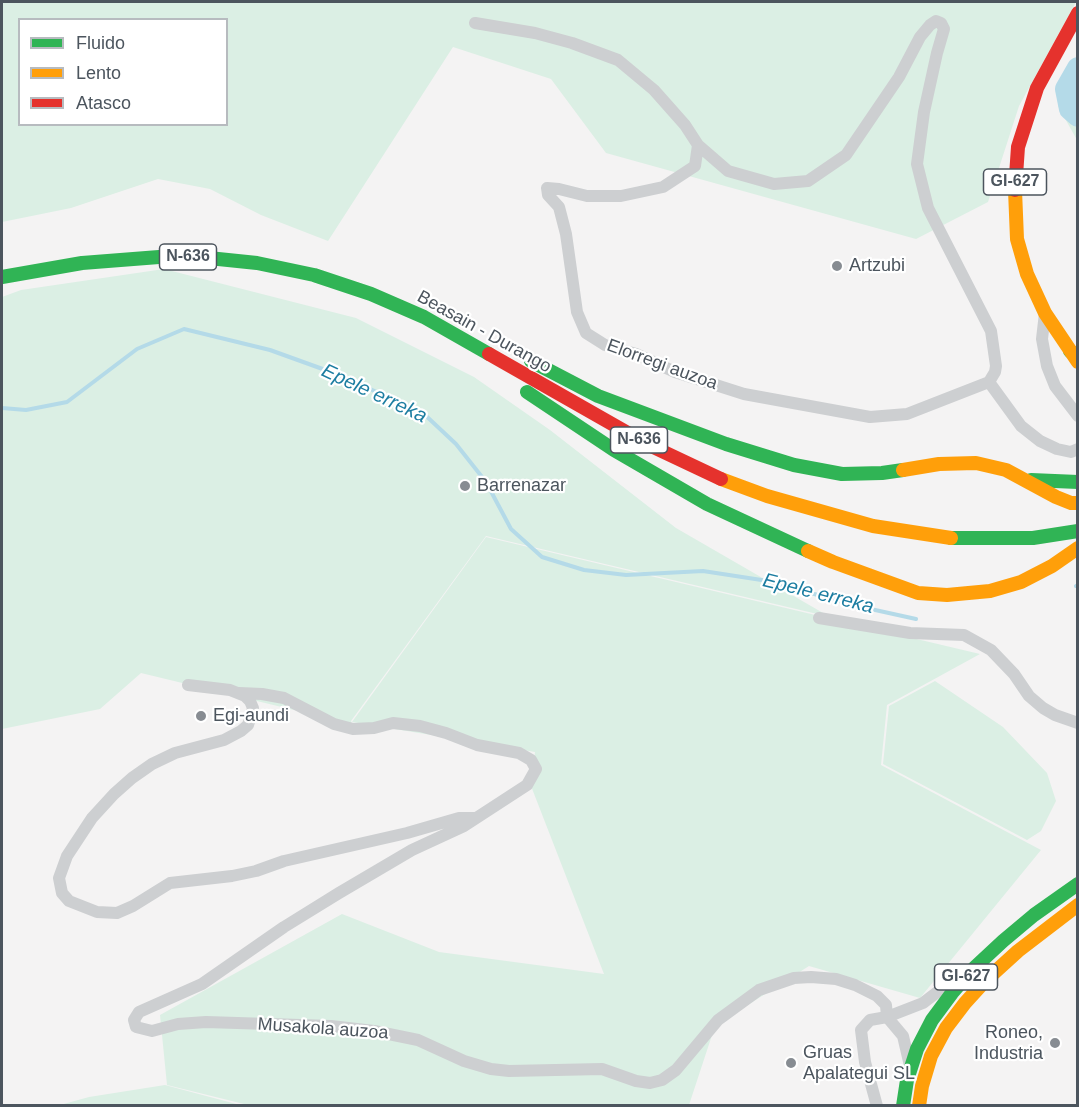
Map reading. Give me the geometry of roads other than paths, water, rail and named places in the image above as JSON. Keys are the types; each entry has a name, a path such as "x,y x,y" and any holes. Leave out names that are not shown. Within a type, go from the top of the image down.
{"main road":[{"name":"GI-627","path":"1075,357 1045,313 1027,273 1017,239 1015,174 1018,147 1037,88 1077,13"},
{"name":"Beasain - Durango","path":"2,277 121,259 198,257 257,263 314,275 371,294 453,333 649,445 711,475 767,496 873,526 952,538 978,539 1032,529"},
{"path":"371,294 433,311 598,396 630,409 694,433 794,465 842,474 882,473 958,462 976,463 1005,470 1071,503 1077,503"},
{"path":"371,294 410,321 486,365 660,478 739,520 833,562 918,593 947,595 990,591 1021,582 1052,566 1077,548"},
{"path":"1025,479 1077,482"},
{"path":"1032,529 1077,517"},
{"path":"1032,529 1077,531"},
{"path":"1052,566 1077,560"},
{"name":"GI-627","path":"903,1106 917,1049 932,1020 952,993 985,957 1034,915 1077,884"},
{"name":"GI-627","path":"919,1106 931,1056 946,1028 965,1003 1018,951 1077,905"}],"street":[{"path":"475,23 544,35 618,60 654,90 685,125 698,145 728,171 774,184 808,181 846,155 899,76 920,37 930,25 936,21 941,22 944,29 924,112 917,164 928,208 991,331 996,366 989,382 1021,426 1040,441 1057,449 1071,452 1077,449"},
{"name":"Elorregi auzoa","path":"698,145 695,166 663,187 621,196 587,196 547,188 548,195 559,207 566,234 577,312 586,333 605,345 636,354 675,372 744,394 870,417 907,414 989,382"},
{"path":"1045,313 1042,339 1047,366 1055,386 1077,416"},
{"path":"819,618 901,632 964,635 991,650 1014,674 1029,696 1043,708 1077,723"},
{"name":"Musakola auzoa","path":"188,686 219,688 239,693 284,698 334,724 353,729 374,728 393,723 420,726 477,745 519,753 531,760 536,769 527,785 464,826 412,850 339,893 284,927 202,984 140,1012 134,1020 134,1024 140,1029 152,1031 178,1024 206,1022 330,1026 374,1031 418,1040 464,1061 491,1069 509,1071 602,1069 636,1081 650,1083 662,1080 676,1071 724,1015 759,990 794,978 836,979 877,996 886,1005 886,1017 903,1036 910,1071"},
{"name":"Musakola auzoa","path":"239,693 250,701 253,708 248,725 241,731 224,740 175,753 152,765 126,784 92,818 67,856 59,878 62,893 69,901 97,912 117,913 170,883 256,871 284,861 414,831 459,818 474,818"},
{"path":"877,1106 865,1062 861,1030 870,1020 886,1017 923,1003 985,957"}],"waterway":[{"path":"1078,68 1066,89 1070,109 1078,116"},
{"name":"Epele erreka","path":"2,408 26,410 67,402 137,349 184,329 270,350 342,376 424,414 456,444 486,482 511,529 542,557 584,570 626,575 703,571 768,581 857,606 916,619"}],"place":[{"name":"Artzubi","path":"837,266"},
{"name":"Barrenazar","path":"465,486"},
{"name":"Egi-aundi","path":"201,716"},
{"name":"Roneo, Industria","path":"1055,1043"},
{"name":"Gruas Apalategui SL","path":"791,1063"}]}
